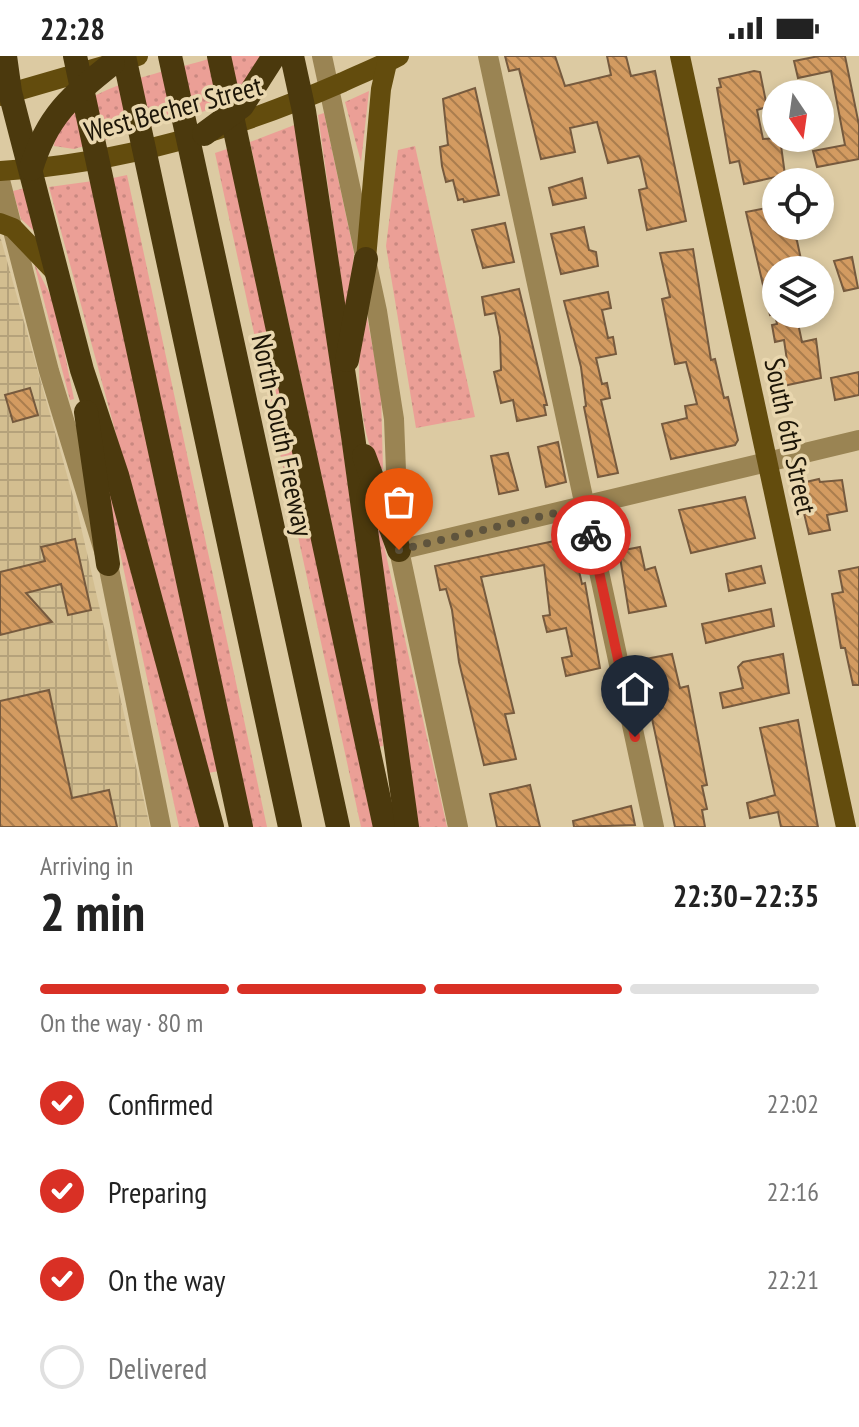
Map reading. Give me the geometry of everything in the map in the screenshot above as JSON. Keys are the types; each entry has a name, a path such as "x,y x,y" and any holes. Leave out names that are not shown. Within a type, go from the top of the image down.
{"highway":[{"path":"5,56 5,94 31,169 82,370 117,475 212,827"},
{"path":"75,56 241,827"},
{"name":"North-South Freeway","path":"170,56 338,827"},
{"path":"219,56 385,827"},
{"path":"204,134 242,106 274,56"},
{"path":"292,56 302,100 353,436 407,827"},
{"path":"31,169 48,125 68,99 119,59 290,827"},
{"path":"344,378 366,259"},
{"path":"82,370 87,432 108,564"},
{"path":"353,436 375,482 399,550"}],"main road":[{"path":"5,94 138,56"},
{"name":"South 6th Street","path":"680,56 846,827"},
{"path":"366,259 381,89 393,59"},
{"name":"West Becher Street","path":"0,171 103,160 204,134 302,100 393,59"},
{"path":"6,226 58,275"}],"street":[{"path":"322,56 366,259 394,419 399,550 458,827"},
{"path":"488,56 654,827"},
{"path":"0,180 6,226 108,564 161,827"},
{"path":"399,550 859,440"}],"shaded area":[{"path":"217,56 263,56 235,95 212,109 74,149 54,146 61,125 76,108 96,95 120,84"},
{"path":"369,91 361,162 345,102"},
{"path":"324,113 354,253 347,322 318,115"},
{"path":"297,124 379,704 383,746 379,747 250,142"},
{"path":"415,146 475,417 416,428 386,246 398,150"},
{"path":"230,148 373,827 361,827 215,153"},
{"path":"127,175 267,827 251,827 113,178"},
{"path":"93,181 219,771 208,773 49,187"},
{"path":"25,188 34,231 21,219 13,191"},
{"path":"0,236 78,514 150,827 0,827"},
{"path":"34,263 54,302 74,399 70,400"},
{"path":"367,317 381,393 383,470 368,441 360,396 360,349"},
{"path":"110,477 200,827 179,827 104,478"},
{"path":"370,483 447,827 418,827"}],"building":[{"path":"505,56 555,56 565,86 611,75 607,56 626,56 631,76 655,71 686,221 647,230 639,190 647,188 641,160 639,156 608,163 597,122 570,128 575,152 541,159 519,69 509,71"},
{"path":"819,56 845,56 859,125 859,159 817,167 813,152 834,152 834,147 845,145 834,80 831,71 798,78 794,61"},
{"path":"760,72 762,108 757,110 762,152 782,152 784,168 762,168 762,180 744,184 739,161 730,163 717,88 721,87 719,79"},
{"path":"475,88 499,195 464,202 463,199 458,200 453,180 446,182 442,166 440,147 448,145 443,99"},
{"path":"582,178 586,198 553,205 549,188"},
{"path":"762,209 762,240 797,240 800,256 762,256 762,281 746,212"},
{"path":"505,223 514,262 483,268 472,230"},
{"path":"584,227 589,250 596,252 598,266 561,274 551,234"},
{"path":"693,249 711,360 715,359 724,398 728,397 738,440 735,445 671,459 662,424 687,418 685,406 697,404 686,362 675,364 662,299 670,297 660,253"},
{"path":"852,257 858,288 844,291 834,261"},
{"path":"519,289 547,405 544,405 546,415 517,421 513,400 501,403 494,372 501,370 500,337 495,313 485,315 482,297"},
{"path":"608,292 611,308 602,310 608,338 613,337 616,354 596,358 602,384 607,383 610,398 601,400 618,473 598,477 584,407 581,367 564,301"},
{"path":"773,328 799,328 802,342 816,339 821,378 783,386 779,369 788,367 784,340 775,342"},
{"path":"859,372 859,395 835,400 831,378"},
{"path":"30,388 38,415 13,422 5,395"},
{"path":"558,442 566,482 546,487 538,447"},
{"path":"508,453 518,490 499,494 491,456"},
{"path":"819,479 820,482 842,480 847,511 827,515 830,530 809,534 797,484"},
{"path":"745,497 755,538 691,553 679,510"},
{"path":"75,539 91,610 68,615 61,584 26,593 52,622 0,635 0,572 45,561 41,547"},
{"path":"559,540 572,540 582,584 585,583 600,668 566,676 562,658 572,656 566,628 547,632 543,616 550,615 544,565 481,577 514,713 505,714 516,759 484,765 459,662 452,610 446,589 440,590 435,566"},
{"path":"640,547 645,570 655,567 666,606 629,613 619,551"},
{"path":"761,566 765,583 729,591 726,574"},
{"path":"859,567 859,685 853,685 845,648 841,648 832,594 843,592 839,571"},
{"path":"771,609 774,626 706,643 702,624"},
{"path":"672,654 680,688 688,686 707,785 702,786 707,809 702,810 705,827 675,827 640,660"},
{"path":"783,654 789,693 723,708 720,693 743,688 738,667 743,662"},
{"path":"49,690 72,798 109,790 117,827 0,827 0,701"},
{"path":"798,720 818,827 781,827 778,812 750,818 747,803 775,795 760,728"},
{"path":"530,785 540,827 497,827 490,794"},
{"path":"631,806 635,825 574,827 573,821"}],"way so far":[{"path":"399,550 585,506 591,535"}],"route":[{"path":"591,535 635,737"}]}
